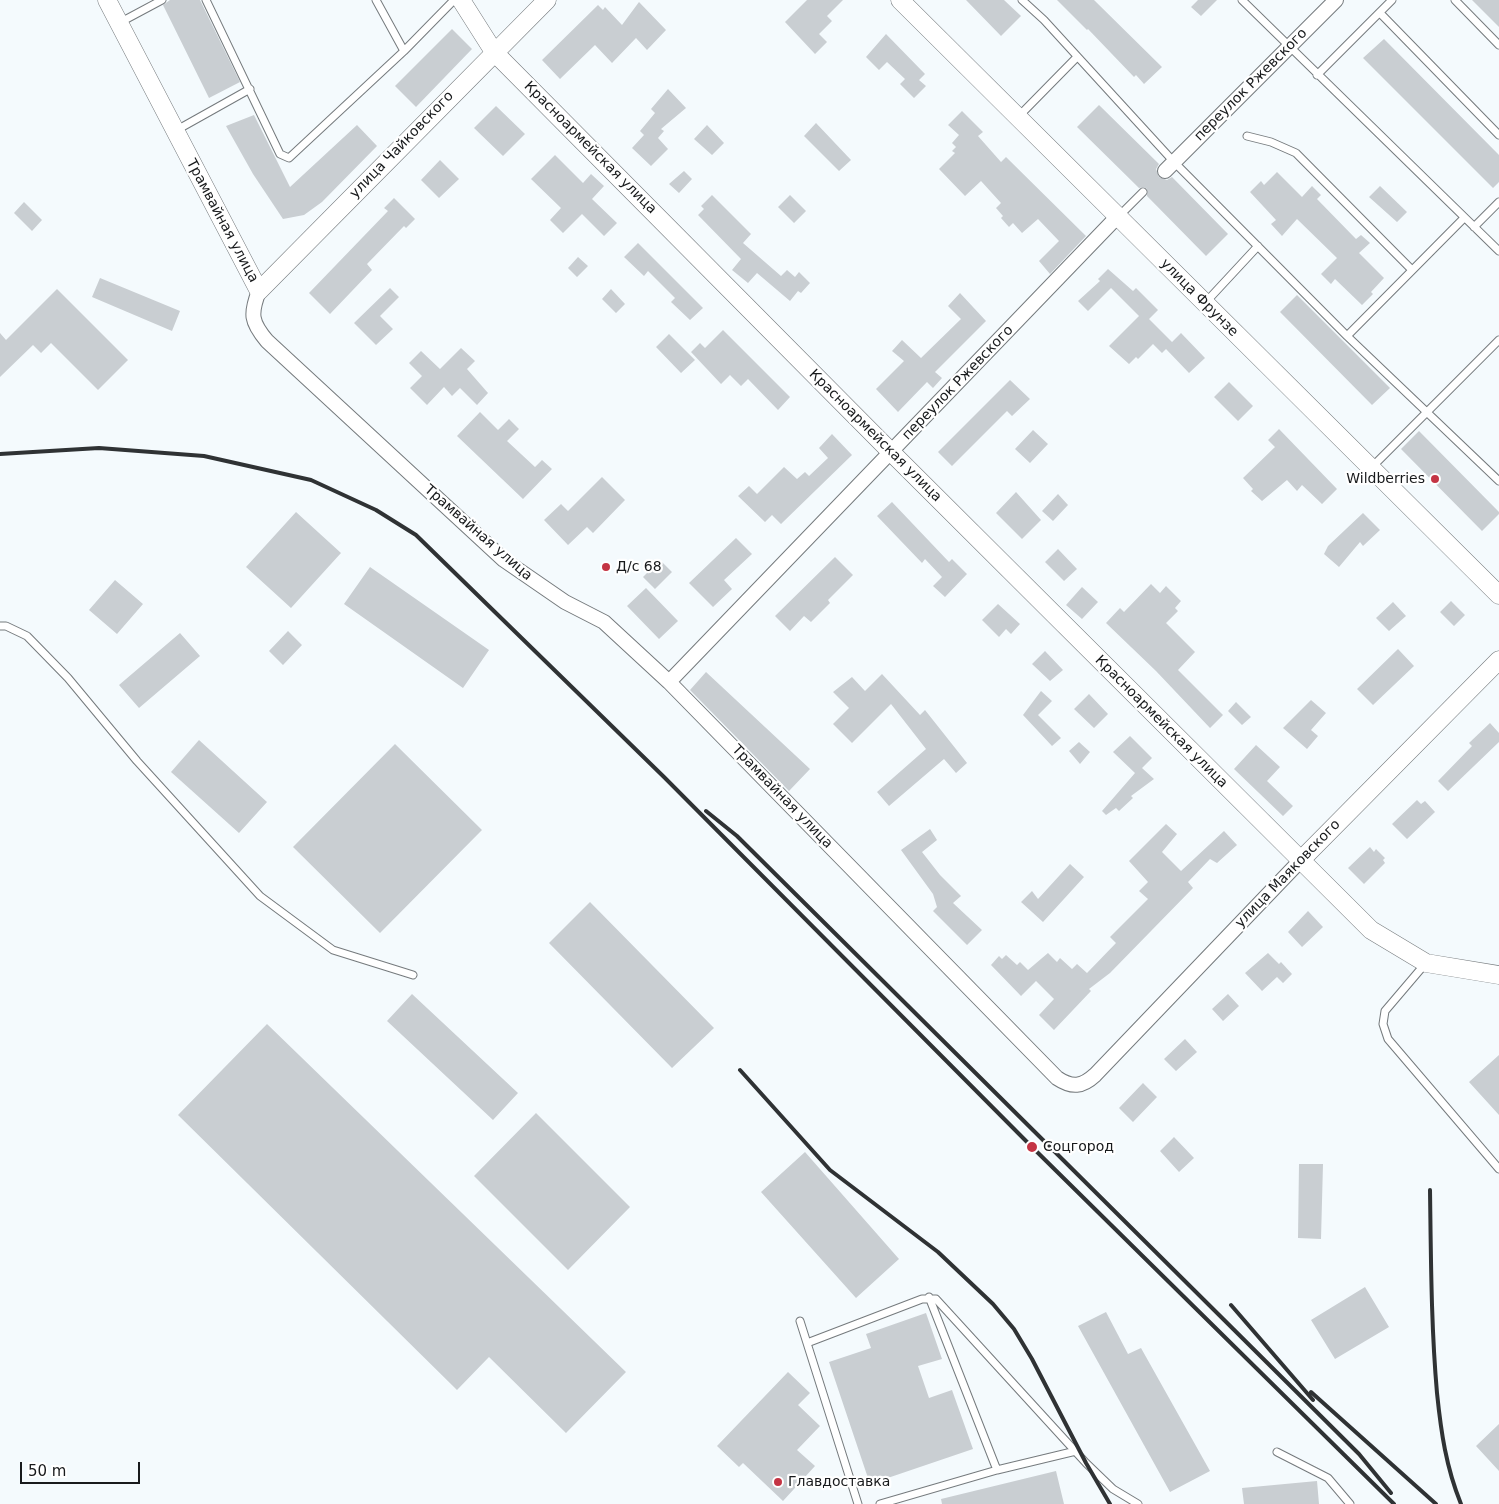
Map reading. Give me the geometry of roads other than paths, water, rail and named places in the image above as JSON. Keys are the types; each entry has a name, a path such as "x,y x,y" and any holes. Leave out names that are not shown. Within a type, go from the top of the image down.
{"street":[{"name":"Трамвайная улица","path":"107,0 259,291 252,309 253,317 259,332 267,341 504,560 526,577 565,602 604,622 669,682 1057,1078 1066,1084 1076,1086"},
{"name":"Красноармейская улица","path":"461,0 494,52 892,453 1371,930 1426,964"},
{"name":"улица Чайковского","path":"259,291 547,0"},
{"name":"улица Фрунзе","path":"900,0 1499,596"},
{"name":"переулок Ржевского","path":"1170,167 1336,0"},
{"name":"переулок Ржевского","path":"669,682 892,453 1117,217"},
{"name":"улица Маяковского","path":"1076,1086 1086,1083 1095,1075 1301,860 1499,660"},
{"path":"1426,964 1499,975"}],"lane":[{"path":"119,23 162,0"},
{"path":"206,0 280,154 289,158 404,51 454,0"},
{"path":"376,0 404,51"},
{"path":"1022,0 1077,57 1170,167 1258,246 1347,336 1499,481"},
{"path":"1242,0 1499,251"},
{"path":"1317,75 1392,0"},
{"path":"1455,0 1499,45"},
{"path":"1380,13 1499,135"},
{"path":"1017,118 1077,57"},
{"path":"175,131 250,89"},
{"path":"1247,136 1271,142 1296,153 1412,270"},
{"name":"переулок Ржевского","path":"1117,217 1143,192"},
{"path":"1474,227 1499,202"},
{"path":"1347,336 1464,218"},
{"path":"1205,304 1258,246"},
{"path":"1372,468 1499,340"},
{"path":"0,626 6,626 28,636 68,678 137,760 260,896 333,950 413,975"},
{"path":"1426,964 1385,1011 1383,1024 1388,1039 1499,1169"},
{"path":"930,1298 997,1470"},
{"path":"807,1344 930,1298 941,1303 1076,1452 1113,1489 1138,1504"},
{"path":"800,1320 858,1504"},
{"path":"880,1504 997,1470 1076,1452"},
{"path":"1277,1452 1328,1478 1350,1504"}],"railway":[{"path":"0,454 99,448 204,456 311,480 376,510 416,535 664,777 1032,1147 1394,1504"},
{"path":"706,811 737,836 1359,1454 1391,1493"},
{"path":"740,1070 830,1170 938,1252 993,1304 1014,1329 1032,1359 1086,1463 1110,1504"},
{"path":"1430,1190 1432,1317 1437,1393 1440,1422 1451,1477 1461,1504"},
{"path":"1231,1305 1313,1400"},
{"path":"1311,1392 1436,1504"}],"place":[{"name":"Wildberries","path":"1435,479"},
{"name":"Д/с 68","path":"606,567"},
{"name":"Соцгород","path":"1032,1147"},
{"name":"Главдоставка","path":"778,1482"}]}
